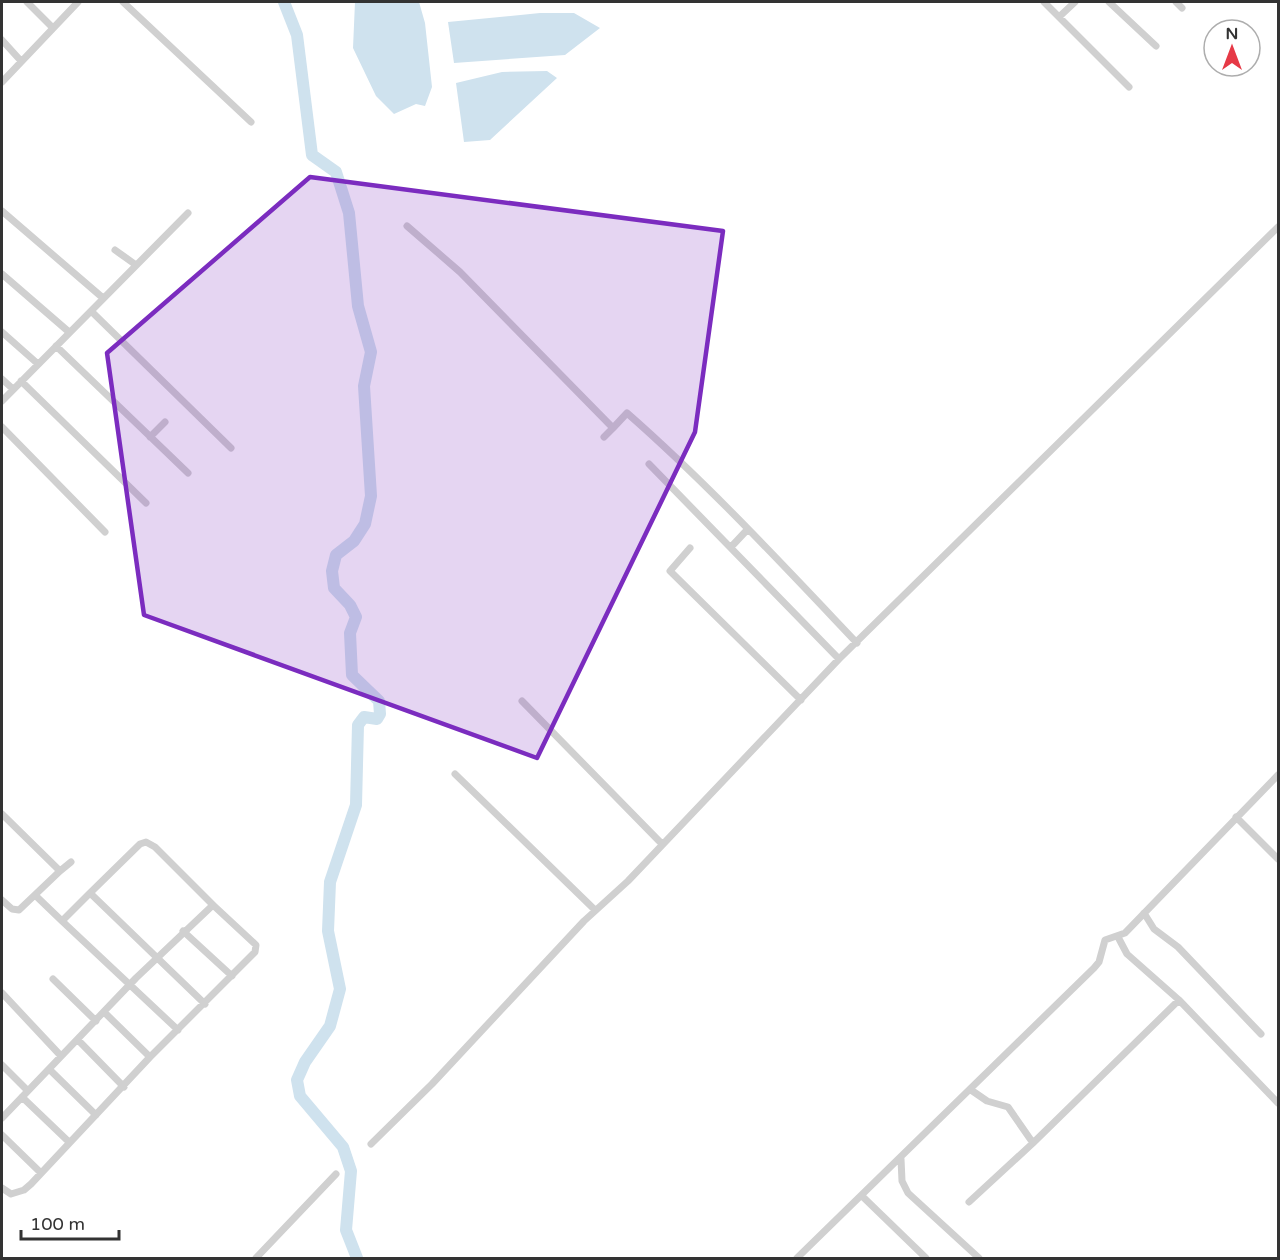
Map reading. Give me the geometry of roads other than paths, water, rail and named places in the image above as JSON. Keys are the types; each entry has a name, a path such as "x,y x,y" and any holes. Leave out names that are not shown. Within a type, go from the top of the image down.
{"street":[{"path":"27,2 52,27"},
{"path":"2,82 78,2"},
{"path":"123,2 251,122"},
{"path":"1044,2 1129,87"},
{"path":"1059,16 1074,2"},
{"path":"1109,2 1156,46"},
{"path":"1176,2 1182,8"},
{"path":"2,40 21,61"},
{"path":"2,212 103,298"},
{"path":"2,401 188,213"},
{"path":"407,226 468,279 613,428"},
{"path":"371,1144 432,1084 595,910 621,889 839,659 1278,227"},
{"path":"115,250 136,266"},
{"path":"2,274 69,332"},
{"path":"91,311 231,448"},
{"path":"2,332 38,364"},
{"path":"56,346 188,473"},
{"path":"2,379 13,389"},
{"path":"21,381 146,503"},
{"path":"604,437 627,413 673,454 857,643"},
{"path":"150,437 165,422"},
{"path":"2,427 105,532"},
{"path":"649,464 839,659"},
{"path":"731,547 747,530"},
{"path":"690,548 670,571 801,700"},
{"path":"522,701 662,844"},
{"path":"455,774 595,910"},
{"path":"797,1258 901,1159 1094,968 1099,962 1105,940 1125,933 1278,775"},
{"path":"2,816 60,871"},
{"path":"1236,817 1278,859"},
{"path":"2,1188 11,1194 24,1190 150,1057 232,976 256,948 146,842 140,844 62,921"},
{"path":"2,900 16,910 36,896 71,862"},
{"path":"90,893 205,1004"},
{"path":"36,896 178,1030"},
{"path":"2,1118 183,931 213,905"},
{"path":"1144,914 1154,929 1178,947 1262,1034"},
{"path":"183,931 232,976"},
{"path":"1118,937 1127,954 1179,1000 1278,1103"},
{"path":"53,979 96,1021"},
{"path":"2,993 61,1056"},
{"path":"969,1202 1033,1143 1179,1000"},
{"path":"104,1012 150,1057"},
{"path":"78,1040 124,1087"},
{"path":"2,1065 27,1090"},
{"path":"49,1069 96,1115"},
{"path":"971,1090 987,1101 1008,1107 1033,1143"},
{"path":"22,1097 69,1142"},
{"path":"2,1136 41,1173"},
{"path":"901,1159 902,1181 908,1193 979,1258"},
{"path":"256,1258 336,1174"},
{"path":"862,1196 926,1258"}],"water":[{"path":"355,2 419,2 425,23 432,87 425,106 416,104 394,114 376,96 353,48"},
{"path":"540,13 574,13 600,28 565,55 454,63 448,22"},
{"path":"547,71 557,78 490,140 464,142 456,83 502,72"}],"waterway":[{"path":"284,2 297,35 312,155 336,172 349,213 358,306 371,352 364,386 371,496 365,524 354,541 336,555 332,571 334,588 350,605 356,617 350,633 352,675 379,701 380,714 377,719 364,717 358,725 356,805 330,882 328,931 340,989 330,1026 305,1062 297,1080 300,1096 343,1147 351,1171 346,1230 357,1258"}]}
